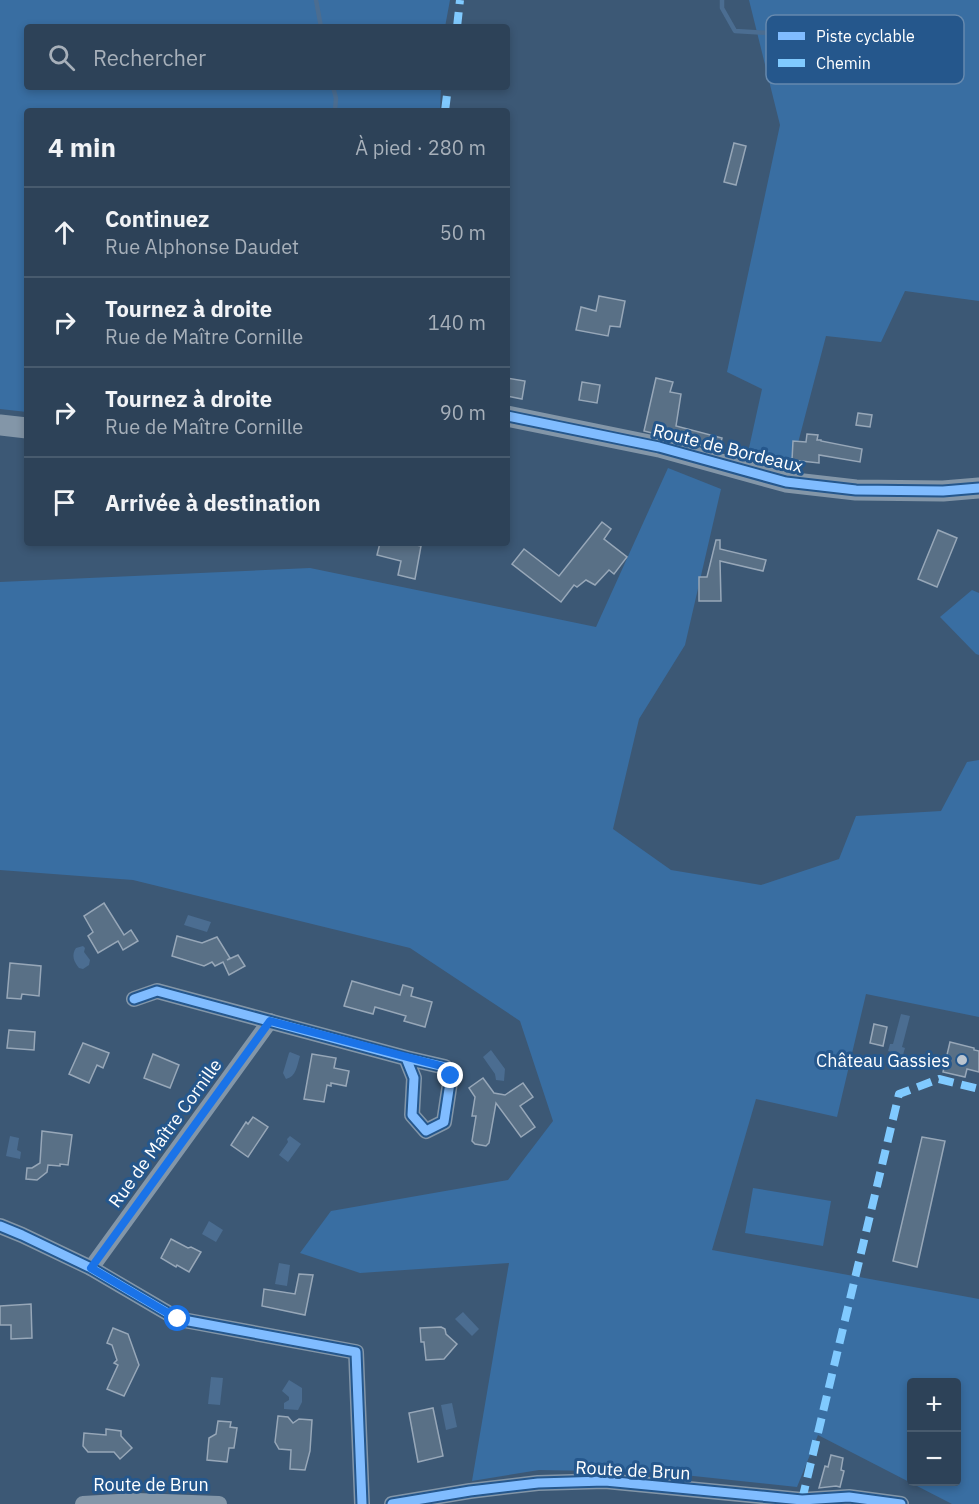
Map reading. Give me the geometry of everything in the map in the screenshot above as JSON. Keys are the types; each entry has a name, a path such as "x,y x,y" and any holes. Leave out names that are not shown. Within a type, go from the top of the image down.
{"street":[{"name":"Route de Bordeaux","path":"510,417 659,447 786,482 856,490 979,488"},
{"path":"0,425 24,428"},
{"path":"134,999 157,991 406,1058"},
{"name":"Rue de Maître Cornille","path":"91,1268 270,1021"},
{"path":"0,1226 91,1268 178,1319 356,1352 362,1504"},
{"name":"Route de Brun","path":"392,1504 538,1483 605,1481 801,1502 849,1497 901,1504"},
{"name":"Route de Brun","path":"82,1504 136,1501 219,1504"}],"shaded area":[{"path":"0,0 450,0 446,24 24,24 24,90 441,90 440,108 24,108 24,412 0,409"},
{"path":"749,0 979,0 979,301 905,291 881,342 826,336 792,466 747,457 762,389 727,372 780,125 770,84 964,84 964,15 766,15 766,69"},
{"path":"668,468 721,489 685,645 639,719 613,829 671,870 761,885 839,859 856,816 941,811 967,762 979,760 979,1017 866,994 837,1117 756,1099 712,1250 979,1299 979,1504 952,1504 917,1486 961,1486 961,1378 907,1378 907,1481 818,1435 797,1487 656,1472 539,1470 472,1481 509,1263 360,1273 300,1253 331,1211 508,1180 553,1121 520,1021 410,948 133,880 0,870 0,582 310,568 596,627"},
{"path":"972,590 979,593 979,655 940,617"},
{"path":"188,915 211,922 207,932 184,925"},
{"path":"83,946 90,960 89,965 83,969 77,966 73,956 76,948"},
{"path":"901,1014 910,1016 902,1047 905,1048 903,1055 888,1051 890,1044 893,1044"},
{"path":"491,1050 505,1069 504,1081 496,1080 495,1074 483,1057"},
{"path":"290,1052 300,1056 294,1073 286,1079 283,1073"},
{"path":"10,1136 19,1138 17,1150 21,1152 20,1159 6,1156"},
{"path":"290,1136 301,1144 288,1162 279,1155"},
{"path":"753,1188 831,1201 823,1246 745,1233"},
{"path":"209,1221 223,1230 216,1242 202,1234"},
{"path":"279,1263 290,1265 287,1286 275,1284"},
{"path":"463,1312 479,1329 472,1336 455,1319"},
{"path":"211,1377 223,1378 220,1405 208,1404"},
{"path":"289,1380 302,1388 302,1402 298,1410 284,1409 284,1403 289,1400 289,1397 282,1391"},
{"path":"452,1403 457,1427 446,1430 441,1405"}],"building":[{"path":"734,143 746,146 736,185 724,182"},
{"path":"599,296 625,301 620,327 610,326 608,336 576,330 581,307 596,311"},
{"path":"510,378 525,381 522,399 510,397"},
{"path":"656,378 673,382 670,392 681,394 676,426 722,438 719,450 644,431"},
{"path":"582,382 600,385 597,403 579,400"},
{"path":"858,413 872,415 870,427 856,425"},
{"path":"807,434 818,435 817,440 862,449 860,462 819,455 819,463 792,460 793,441 806,442"},
{"path":"602,522 611,529 604,539 627,557 614,574 609,570 595,585 586,580 577,587 574,585 561,602 512,564 524,549 559,576"},
{"path":"938,530 957,538 937,587 918,579"},
{"path":"716,540 720,540 720,549 766,560 763,571 720,561 721,601 699,601 699,577 707,577"},
{"path":"379,546 421,546 415,579 398,575 401,561 377,555"},
{"path":"104,903 124,935 131,930 138,941 123,950 118,941 98,953 88,936 93,932 84,916"},
{"path":"177,936 202,943 217,937 230,958 227,960 238,955 245,966 229,975 223,962 215,966 212,962 204,966 172,956"},
{"path":"10,963 41,966 39,996 22,994 21,999 7,998"},
{"path":"352,981 400,995 403,985 413,988 411,996 432,1002 425,1027 404,1021 406,1016 375,1007 373,1014 344,1006"},
{"path":"874,1024 887,1027 883,1046 870,1043"},
{"path":"9,1030 35,1032 34,1050 7,1048"},
{"name":"Château Gassies","path":"950,1042 979,1051 979,1072 967,1069 965,1077 943,1072"},
{"path":"83,1043 109,1053 103,1068 97,1065 89,1083 69,1074"},
{"path":"153,1054 179,1065 170,1088 144,1078"},
{"path":"312,1054 336,1058 334,1068 349,1071 346,1086 331,1083 331,1086 327,1085 324,1102 304,1099"},
{"path":"483,1078 494,1093 505,1095 523,1083 533,1097 520,1106 535,1127 521,1137 496,1103 489,1143 486,1146 475,1144 472,1141 476,1116 472,1116 475,1097 469,1088"},
{"path":"253,1117 268,1127 248,1157 231,1145 246,1122 248,1124"},
{"path":"42,1131 72,1135 68,1165 48,1165 47,1172 37,1180 26,1179 27,1168 40,1163"},
{"path":"922,1137 945,1141 917,1267 893,1261"},
{"path":"171,1239 201,1252 189,1272 161,1258"},
{"path":"299,1274 313,1275 305,1315 262,1306 264,1289 295,1294"},
{"path":"31,1304 32,1338 11,1339 11,1325 0,1325 0,1306"},
{"path":"441,1327 457,1344 444,1359 426,1360 420,1328"},
{"path":"113,1328 128,1334 139,1365 124,1396 107,1389 118,1365 114,1363 117,1360 112,1345 107,1343"},
{"path":"433,1408 443,1456 418,1462 409,1413"},
{"path":"278,1416 288,1417 293,1423 299,1419 312,1420 310,1451 305,1470 290,1469 291,1450 279,1449 275,1442"},
{"path":"218,1421 231,1422 230,1427 237,1428 234,1448 229,1448 227,1462 207,1460 209,1438 216,1434"},
{"path":"106,1429 121,1431 121,1436 132,1448 120,1459 114,1452 88,1452 83,1446 84,1433 106,1435"},
{"path":"831,1455 843,1458 841,1470 844,1471 840,1487 819,1488 825,1466 828,1467"}],"waterway":[{"path":"316,0 320,24"},
{"path":"722,0 722,8 735,31 766,33"},
{"path":"334,90 335,108"}],"marked path":[{"path":"457,24 460,0"},
{"path":"445,108 448,90"},
{"path":"802,1500 899,1094 939,1079 979,1089"}],"cycle path":[{"path":"510,417 659,447 786,482 856,490 943,491 979,488"},
{"path":"134,999 157,991 406,1058 414,1078 412,1115 426,1131 444,1122 451,1076 445,1067 406,1058"},
{"path":"0,1226 91,1268 178,1319 356,1352 362,1504"},
{"path":"392,1504 538,1483 605,1481 802,1500 849,1497 901,1504"}],"place":[{"name":"Château Gassies","path":"962,1060"}],"route":[{"path":"178,1319 91,1268 270,1021 445,1067 451,1076"}]}
